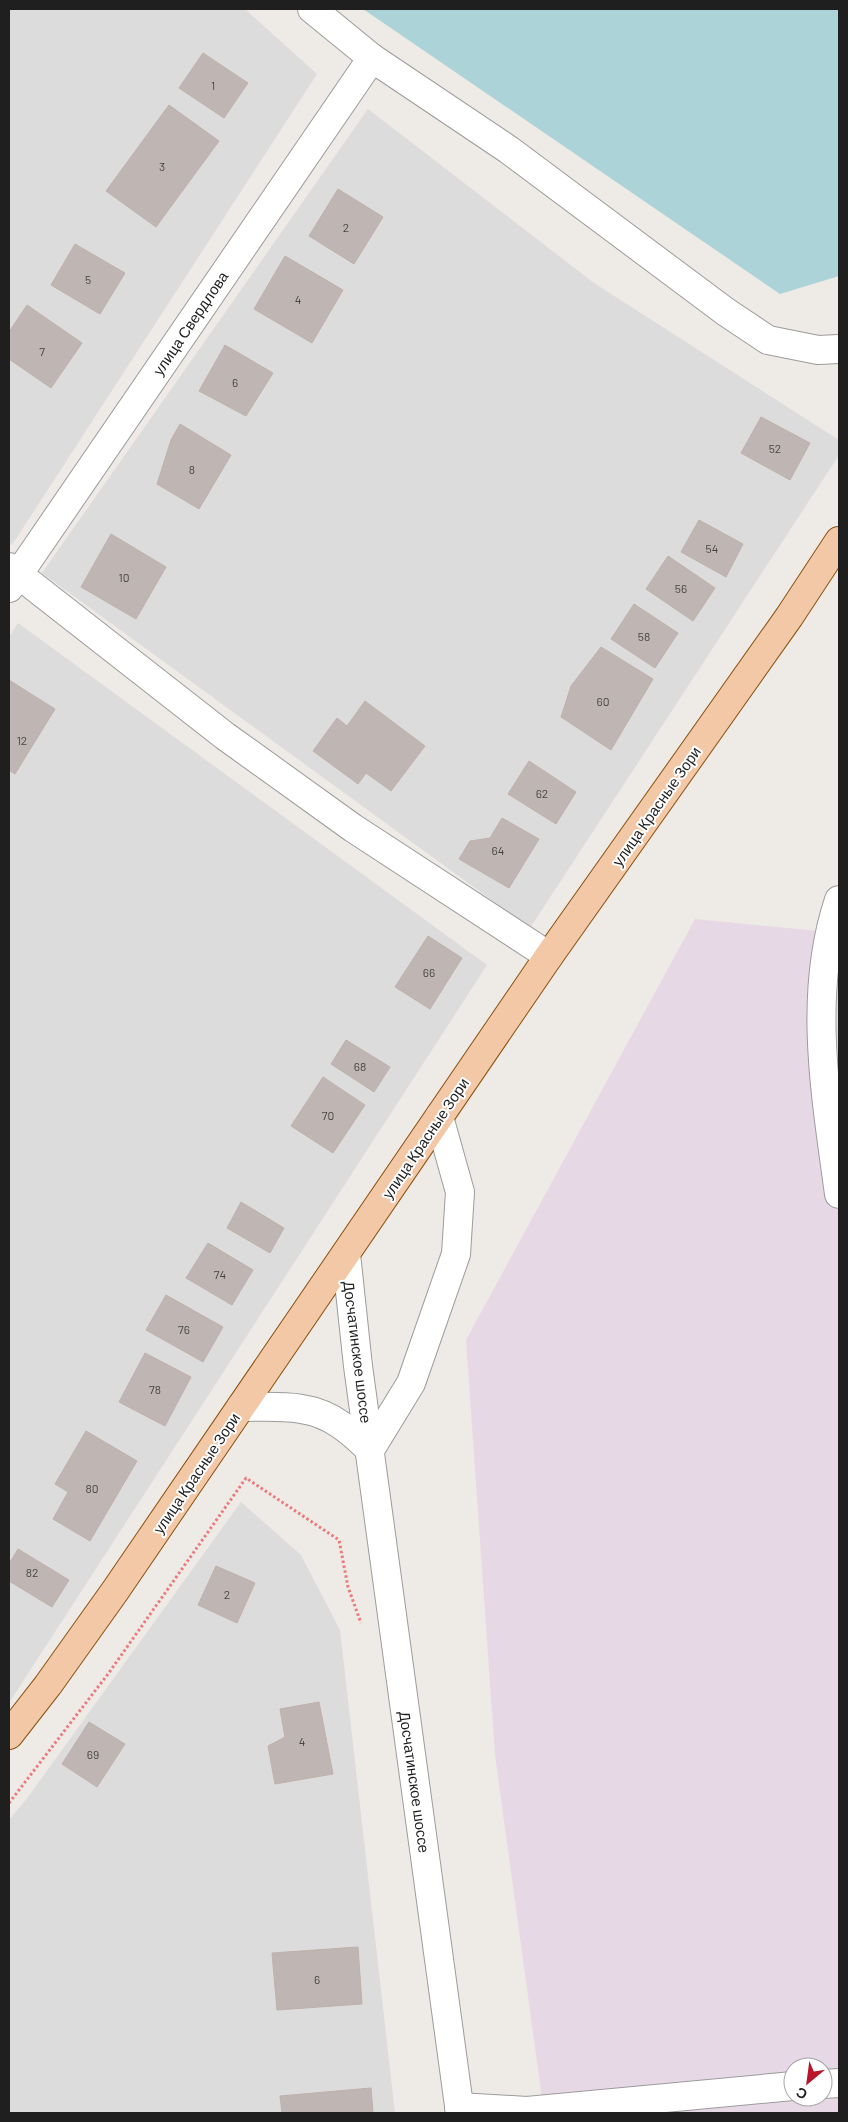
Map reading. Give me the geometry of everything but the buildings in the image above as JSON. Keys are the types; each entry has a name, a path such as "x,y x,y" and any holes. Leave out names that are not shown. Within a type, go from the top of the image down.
{"main road":[{"name":"улица Красные Зори","path":"9,1735 48,1685 104,1607 549,956 783,625 839,541"}],"street":[{"path":"312,9 372,58 509,150 726,312 768,340 818,350 839,349"},
{"name":"улица Свердлова","path":"12,577 372,58"},
{"path":"12,577 233,742 353,828 549,956"},
{"path":"839,900 831,923 822,979 822,1048 839,1194"},
{"path":"370,1450 411,1383 456,1254 460,1192 439,1117"},
{"name":"Досчатинское шоссе","path":"346,1254 358,1366 459,2110"},
{"name":"Досчатинское шоссе","path":"241,1407 296,1407 318,1412 341,1424 370,1450"},
{"path":"459,2110 527,2111 783,2087"}],"path":[{"path":"9,1803 108,1674 246,1478 338,1540 348,1587"}],"shaded area":[{"path":"9,9 245,9 317,74 12,545 9,542"},
{"path":"368,109 594,283 839,440 839,455 530,928 42,573"},
{"path":"18,623 487,965 9,1703 9,637"},
{"path":"695,919 839,933 839,2113 544,2113 495,1755 466,1340"},
{"path":"241,1502 301,1555 340,1630 395,2113 9,2113 9,1820 28,1797"}],"water":[{"path":"363,9 839,9 839,276 780,294"}]}
